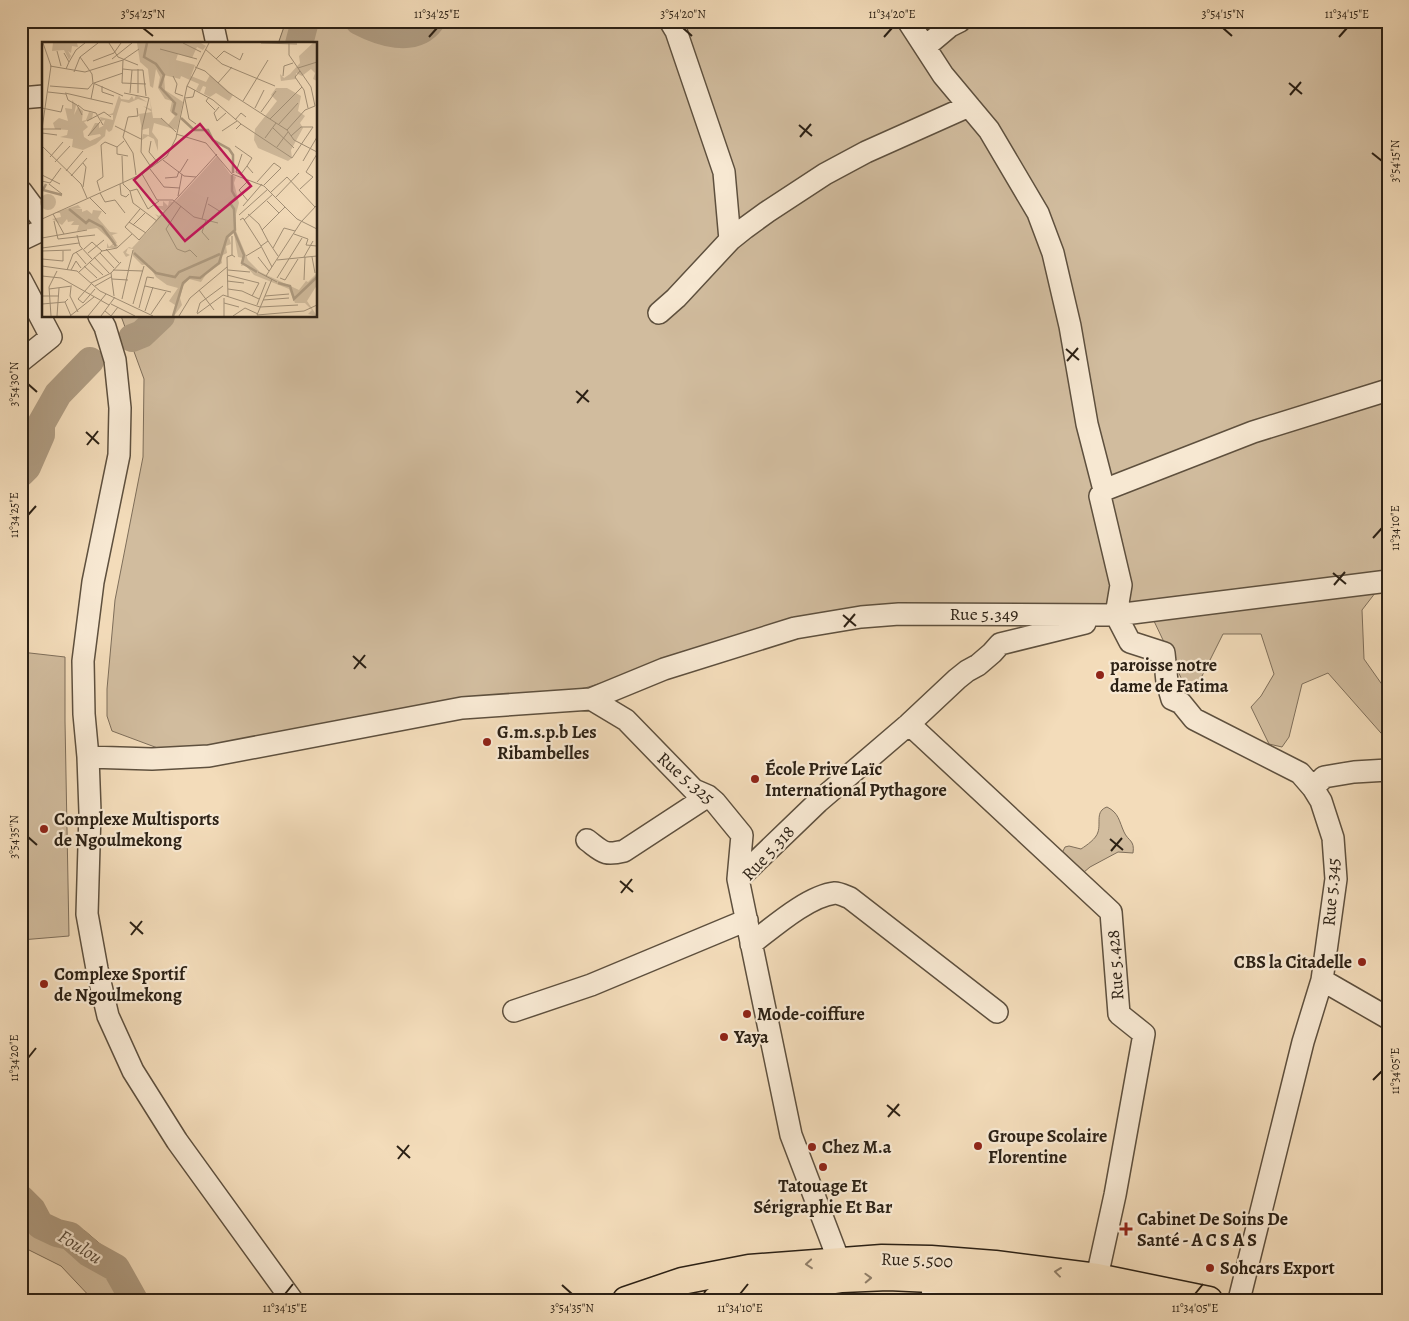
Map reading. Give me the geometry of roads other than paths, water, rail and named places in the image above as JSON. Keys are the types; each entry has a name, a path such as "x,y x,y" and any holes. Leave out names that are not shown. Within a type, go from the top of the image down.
{"main road":[{"name":"Rue 5.500","path":"932,1279 996,1264 1097,1277 1209,1300"},
{"name":"Rue 5.500","path":"626,1300 682,1281 749,1268 840,1270 888,1277 932,1279 1112,1300"},
{"name":"Rue 5.500","path":"716,1300 840,1270"}],"street":[{"path":"212,21 217,42"},
{"path":"670,21 676,31 724,172 730,240"},
{"path":"908,21 943,75 989,130 1038,213 1053,253 1070,326 1087,424 1104,490"},
{"path":"925,47 950,26 960,21"},
{"path":"21,98 42,96"},
{"path":"659,313 676,298 730,240 825,174 866,152 969,106"},
{"path":"21,191 42,219"},
{"path":"21,240 42,230"},
{"path":"21,280 51,337 21,361"},
{"path":"102,322 115,360 120,408 120,454 93,582 83,661 90,812 87,914 108,1016 133,1071 177,1141 292,1300"},
{"path":"1116,616 1121,585 1100,496 1104,490 1253,432 1388,390"},
{"name":"Rue 5.349","path":"88,757 152,759 209,756 462,708 591,699 664,669 795,628 861,618 899,614 1116,616 1388,581"},
{"name":"Rue 5.318","path":"840,1270 790,1135 738,879 818,802 909,724 957,679 978,665 1000,644 1116,616"},
{"name":"Rue 5.345","path":"1116,616 1130,642 1164,654 1167,682 1172,698 1181,703 1194,719 1300,774 1313,788 1321,801 1333,838 1336,879 1322,980 1303,1042 1239,1300"},
{"name":"Rue 5.325","path":"591,699 626,720 694,790 716,802 742,835 738,879"},
{"name":"Rue 5.428","path":"909,724 1111,912 1119,1014 1144,1034 1116,1195 1097,1277"},
{"path":"1313,788 1324,777 1354,772 1388,770"},
{"path":"587,840 602,852 611,854 624,851 708,796"},
{"path":"750,944 799,908 816,898 836,893 850,898 997,1012"},
{"path":"514,1011 591,985 747,920"},
{"path":"1322,980 1388,1018"}],"waterway":[{"name":"Foulou","path":"300,42 305,21"},
{"name":"Foulou","path":"359,21 377,29 397,34 416,32 424,28 431,21"},
{"name":"Foulou","path":"132,338 142,334 159,318"},
{"name":"Foulou","path":"21,473 27,467 41,435 41,424 58,394 90,361"},
{"name":"Foulou","path":"21,1199 32,1210 40,1225 57,1233 70,1236 89,1253 116,1268 134,1300"}],"place":[{"name":"paroisse notre dame de Fatima","path":"1100,675"},
{"name":"G.m.s.p.b Les Ribambelles","path":"487,742"},
{"name":"École Prive Laïc International Pythagore","path":"755,779"},
{"name":"Complexe Multisports de Ngoulmekong","path":"44,829"},
{"name":"CBS la Citadelle","path":"1362,962"},
{"name":"Complexe Sportif de Ngoulmekong","path":"44,984"},
{"name":"Mode-coiffure","path":"747,1014"},
{"name":"Yaya","path":"724,1037"},
{"name":"Groupe Scolaire Florentine","path":"978,1146"},
{"name":"Chez M.a","path":"812,1147"},
{"name":"Tatouage Et Sérigraphie Et Bar","path":"823,1167"},
{"name":"Cabinet De Soins De Santé - A C S A S","path":"1126,1229"},
{"name":"Sohcars Export","path":"1210,1268"}]}
